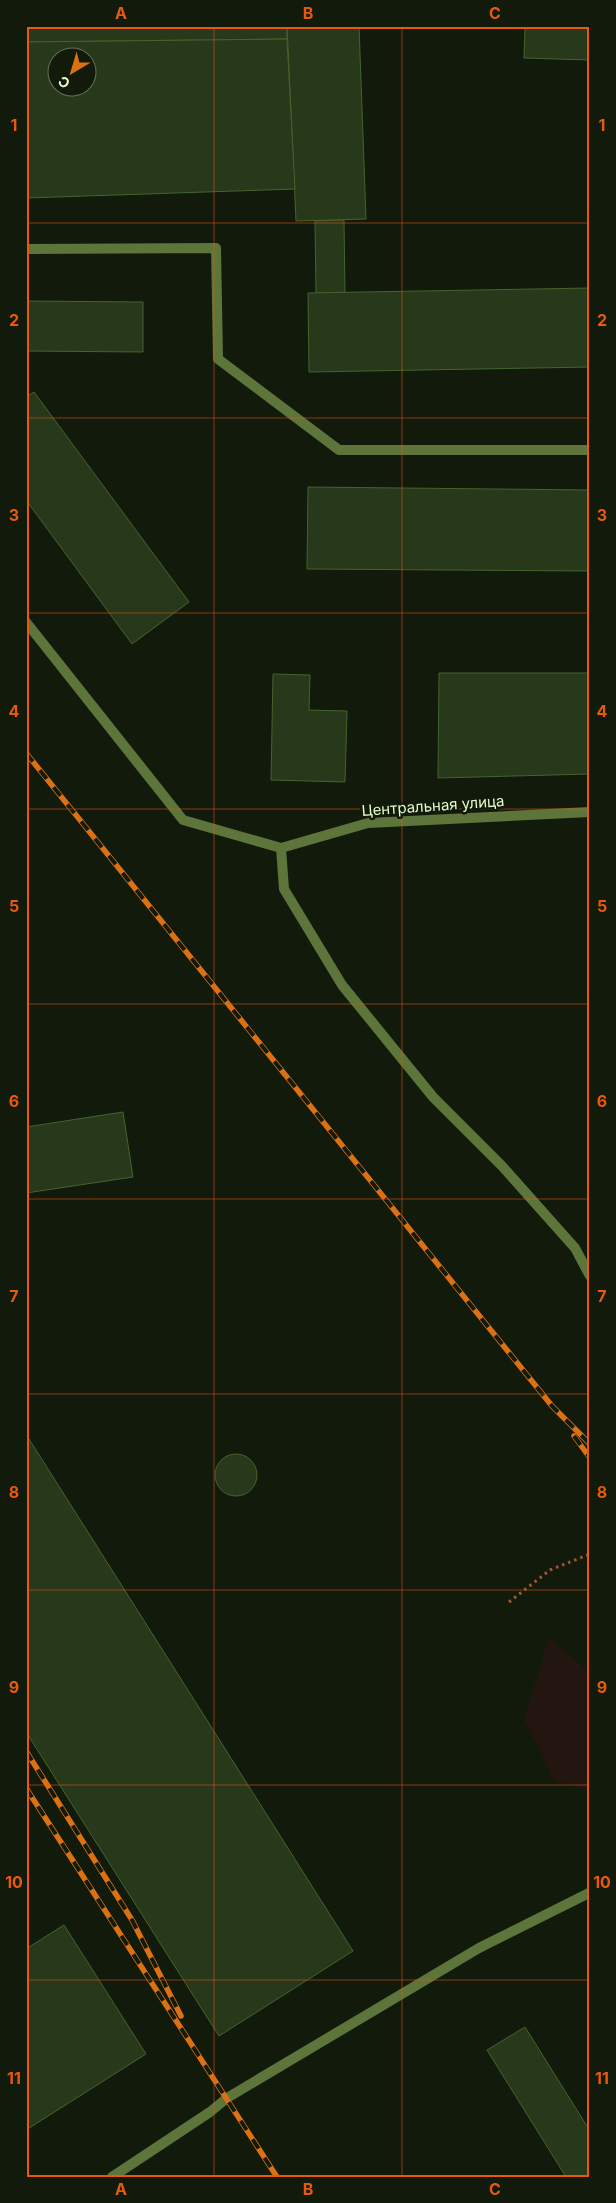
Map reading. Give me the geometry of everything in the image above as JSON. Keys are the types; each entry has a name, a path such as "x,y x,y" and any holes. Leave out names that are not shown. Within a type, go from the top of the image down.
{"street":[{"path":"26,249 216,248 218,358 339,450 590,450"},
{"path":"26,622 183,820 281,848 284,889 342,985 433,1097 502,1166 575,1248 590,1276"},
{"name":"Центральная улица","path":"281,848 368,823 590,812"},
{"path":"112,2177 235,2093 479,1948 589,1894"}],"path":[{"path":"509,1602 550,1570 590,1554"}],"shaded area":[{"path":"549,1637 590,1673 590,1791 554,1780 524,1719"}],"building":[{"path":"26,26 287,26 287,39 26,42"},
{"path":"287,26 359,26 366,219 296,221"},
{"path":"525,26 590,26 590,60 524,58"},
{"path":"287,39 295,189 26,198 26,42"},
{"path":"344,220 345,293 316,293 315,221"},
{"path":"590,288 590,367 309,372 308,293"},
{"path":"26,301 143,302 143,352 26,351"},
{"path":"34,392 189,602 132,644 26,500 26,397"},
{"path":"308,487 590,490 590,571 307,569"},
{"path":"439,673 590,673 590,774 438,778"},
{"path":"273,674 310,675 309,710 347,711 345,782 271,780"},
{"path":"123,1112 133,1177 26,1193 26,1127"},
{"path":"29,1439 353,1951 219,2036 26,1732 26,1441"},
{"path":"240,1454 248,1457 254,1463 257,1475 254,1487 248,1493 232,1496 224,1493 218,1487 215,1471 218,1463 224,1457"},
{"path":"64,1925 146,2054 26,2130 26,1949"},
{"path":"525,2027 590,2131 590,2177 566,2177 487,2050"}],"railway":[{"path":"26,753 552,1406 590,1444"},
{"path":"574,1436 590,1458"},
{"path":"26,1751 132,1920 181,2016"},
{"path":"26,1788 277,2177"}]}
